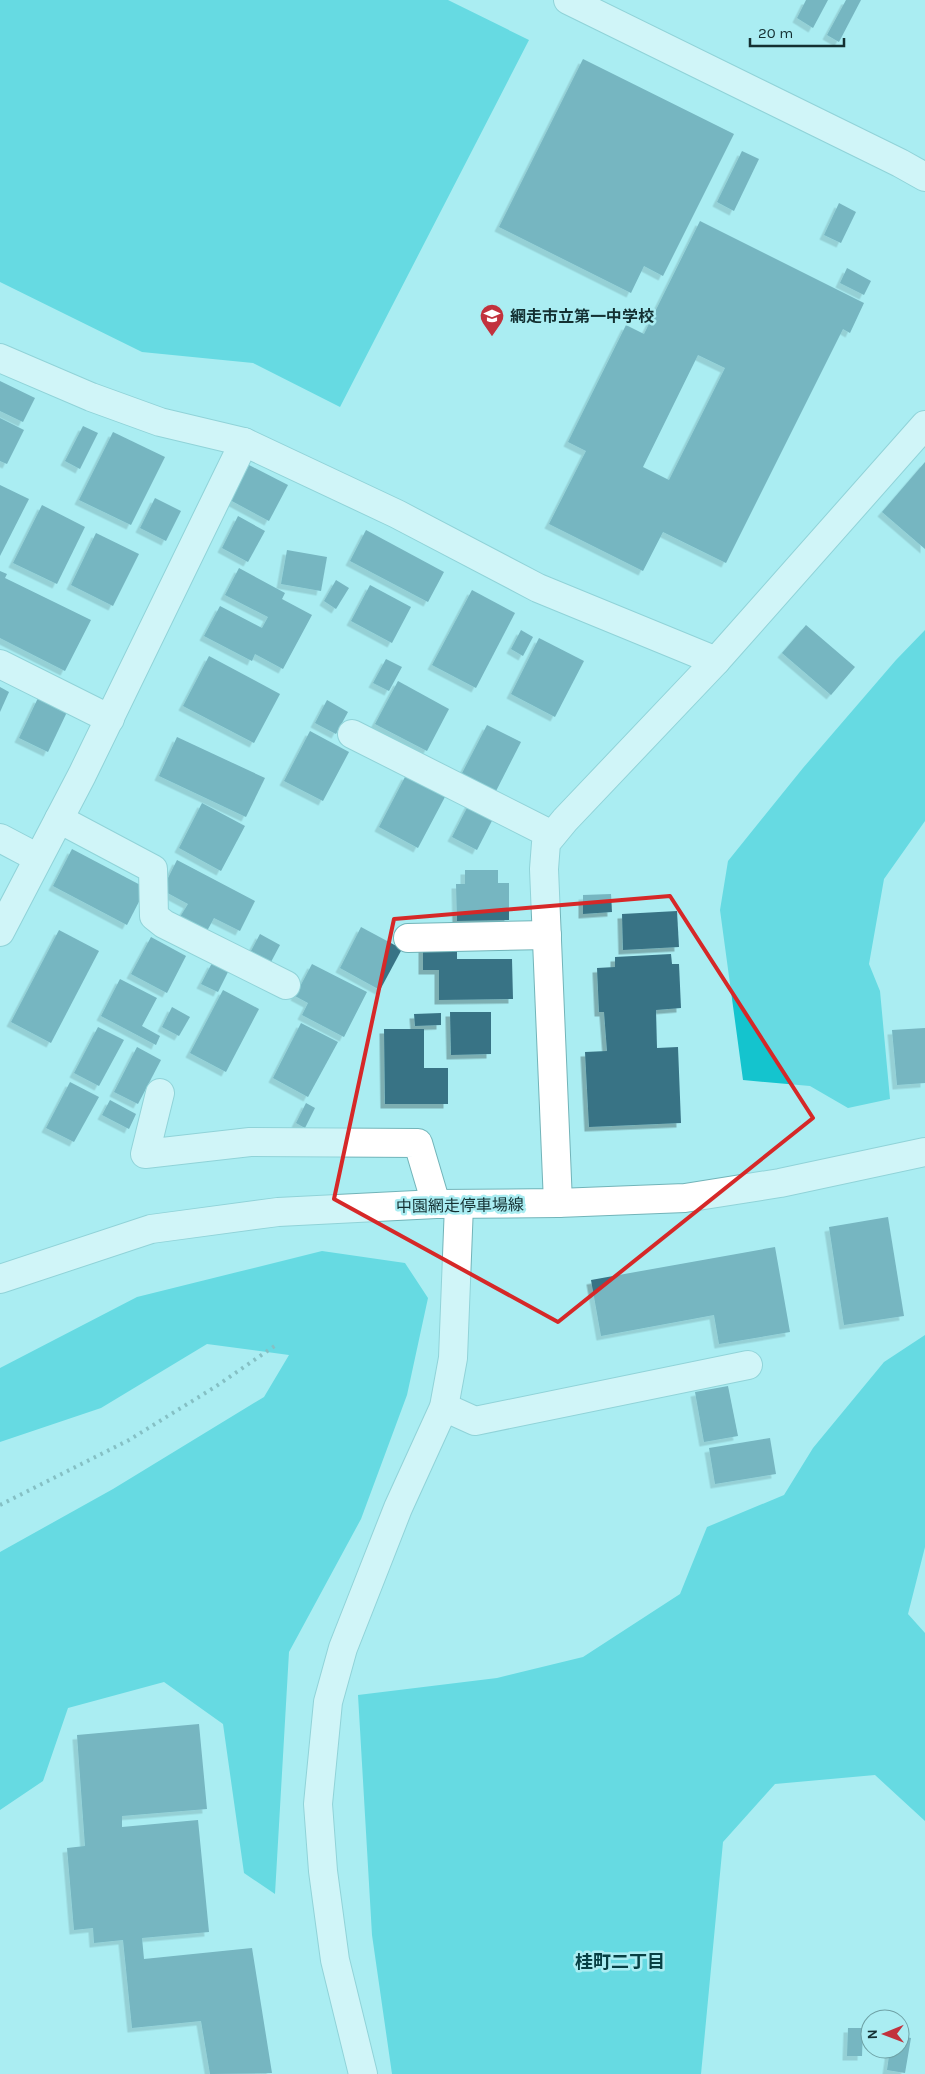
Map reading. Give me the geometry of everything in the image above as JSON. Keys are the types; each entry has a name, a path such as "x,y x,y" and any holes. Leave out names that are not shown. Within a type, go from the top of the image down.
{"street":[{"path":"568,0 925,177"},
{"path":"0,358 91,397 160,422 244,442 397,514 538,588 716,661"},
{"path":"558,1203 544,854 546,843 716,661 925,425"},
{"path":"0,932 110,719 244,442"},
{"path":"0,664 110,719"},
{"path":"352,734 552,835"},
{"path":"59,819 153,869 154,916 164,924 286,986"},
{"path":"0,838 38,858"},
{"path":"408,938 547,935"},
{"path":"160,1093 146,1154 250,1142 418,1142 448,1204 453,1358 444,1407 398,1508 343,1648 328,1702 318,1804 323,1871 335,1960 363,2074"},
{"name":"中園網走停車場線","path":"0,1279 152,1229 278,1212 448,1204 558,1203 685,1198 780,1182 925,1152"},
{"path":"444,1407 475,1421 748,1366"}],"highlighted area":[{"path":"670,896 813,1118 558,1322 334,1199 394,919"}],"shaded area":[{"path":"0,0 448,0 529,40 340,407 253,363 142,352 0,282"},
{"path":"925,630 925,821 884,879 869,964 880,991 890,1099 848,1108 810,1086 743,1080 720,910 728,861 803,768 896,660"},
{"path":"322,1251 405,1263 428,1298 407,1395 361,1519 289,1652 275,1894 244,1873 223,1724 164,1682 68,1708 43,1781 0,1810 0,1552 113,1489 264,1397 289,1355 207,1344 101,1408 0,1442 0,1368 137,1297"},
{"path":"925,1335 925,1547 908,1614 925,1633 925,1821 875,1775 775,1784 723,1842 701,2074 392,2074 372,1935 358,1695 497,1678 583,1657 680,1594 707,1527 784,1495 813,1448 884,1362"}],"building":[{"path":"806,0 828,0 813,28 797,18"},
{"path":"846,0 861,0 839,42 827,35"},
{"path":"583,59 734,134 663,276 644,266 631,293 499,227"},
{"path":"742,151 759,159 734,211 717,202"},
{"path":"839,203 856,212 841,243 824,235"},
{"path":"700,221 864,303 850,333 843,329 726,563 663,532 643,571 549,524 586,451 568,442 626,325 644,334","holes":["698,355 725,368 669,480 643,467"]},
{"path":"847,268 871,281 864,295 840,283"},
{"path":"0,381 35,398 23,422 0,411"},
{"path":"0,418 24,430 7,464 0,461"},
{"path":"83,426 98,433 80,469 65,461"},
{"path":"113,432 165,457 131,525 79,500"},
{"path":"925,462 925,549 882,512"},
{"path":"249,465 288,485 269,521 230,500"},
{"path":"0,485 29,499 0,556"},
{"path":"155,498 181,511 166,541 140,528"},
{"path":"42,505 85,527 57,584 13,563"},
{"path":"238,516 265,531 248,562 222,548"},
{"path":"366,530 444,572 428,602 350,561"},
{"path":"96,533 139,554 113,606 71,585"},
{"path":"287,550 327,557 321,591 281,584"},
{"path":"239,568 285,593 282,599 312,615 283,669 255,654 252,661 204,636 220,606 262,628 268,617 225,595"},
{"path":"0,571 7,574 5,578 91,620 65,671 0,638"},
{"path":"336,580 349,588 336,609 324,601"},
{"path":"370,585 411,607 392,643 351,621"},
{"path":"472,590 515,613 476,688 432,665"},
{"path":"806,625 855,667 831,695 782,653"},
{"path":"521,630 533,637 523,656 511,649"},
{"path":"539,638 584,661 555,717 511,694"},
{"path":"209,656 280,694 254,743 183,706"},
{"path":"386,659 402,667 389,691 373,683"},
{"path":"398,681 449,709 427,751 375,724"},
{"path":"0,687 9,692 0,712"},
{"path":"38,698 67,712 48,752 19,738"},
{"path":"327,700 348,712 336,734 315,723"},
{"path":"487,725 521,742 493,797 459,779"},
{"path":"310,731 349,752 323,801 284,781"},
{"path":"177,737 265,778 246,817 159,776"},
{"path":"406,775 446,795 418,848 379,827"},
{"path":"471,800 496,813 477,850 452,837"},
{"path":"202,803 245,826 221,871 179,848"},
{"path":"72,849 146,888 127,925 53,886"},
{"path":"177,860 255,901 240,931 214,918 207,931 180,917 188,904 162,890"},
{"path":"465,870 498,870 498,883 509,883 509,920 457,921 456,884 465,884"},
{"path":"611,894 612,912 583,914 583,895"},
{"path":"677,911 679,947 623,950 622,914"},
{"path":"361,927 402,949 380,990 340,968"},
{"path":"59,930 99,951 51,1043 11,1022"},
{"path":"260,934 280,945 271,962 251,951"},
{"path":"151,937 186,956 167,993 131,974"},
{"path":"423,943 457,943 457,959 512,959 513,999 439,1000 439,970 423,970"},
{"path":"671,954 672,964 679,964 681,1008 656,1010 657,1048 678,1047 681,1123 589,1127 585,1052 607,1051 604,1012 599,1012 597,968 615,967 615,957"},
{"path":"212,963 228,972 218,992 201,984"},
{"path":"312,964 367,992 344,1037 302,1015 308,1003 295,996"},
{"path":"120,979 157,998 142,1026 160,1036 156,1045 101,1016"},
{"path":"223,990 259,1009 226,1072 190,1053"},
{"path":"172,1007 190,1017 179,1036 162,1027"},
{"path":"450,1012 491,1012 491,1054 451,1055"},
{"path":"441,1013 441,1025 415,1026 414,1014"},
{"path":"301,1023 338,1042 308,1097 273,1078"},
{"path":"98,1027 124,1040 99,1086 74,1073"},
{"path":"925,1028 925,1083 897,1085 892,1030"},
{"path":"384,1029 424,1029 424,1068 448,1068 448,1104 385,1104"},
{"path":"137,1047 161,1060 138,1104 114,1092"},
{"path":"70,1082 99,1097 74,1142 46,1128"},
{"path":"110,1100 136,1114 129,1129 102,1115"},
{"path":"306,1103 315,1108 305,1128 296,1123"},
{"path":"888,1217 904,1316 844,1325 829,1227"},
{"path":"775,1247 790,1332 719,1344 714,1315 601,1336 591,1280"},
{"path":"728,1386 738,1436 704,1442 695,1392"},
{"path":"770,1438 776,1474 715,1484 709,1448"},
{"path":"199,1724 207,1809 122,1816 122,1827 198,1820 209,1932 142,1938 144,1959 252,1948 272,2073 210,2074 201,2021 132,2028 123,1940 94,1943 93,1928 74,1930 67,1848 85,1846 77,1735"},
{"path":"848,2028 860,2028 860,2056 847,2056"},
{"path":"889,2059 907,2059 905,2073 887,2070"}],"railway":[{"path":"0,1505 129,1440 215,1387 276,1345"}],"place":[{"name":"網走市立第一中学校","path":"492,337"}],"district":[{"name":"桂町二丁目","path":"620,1962"}]}
